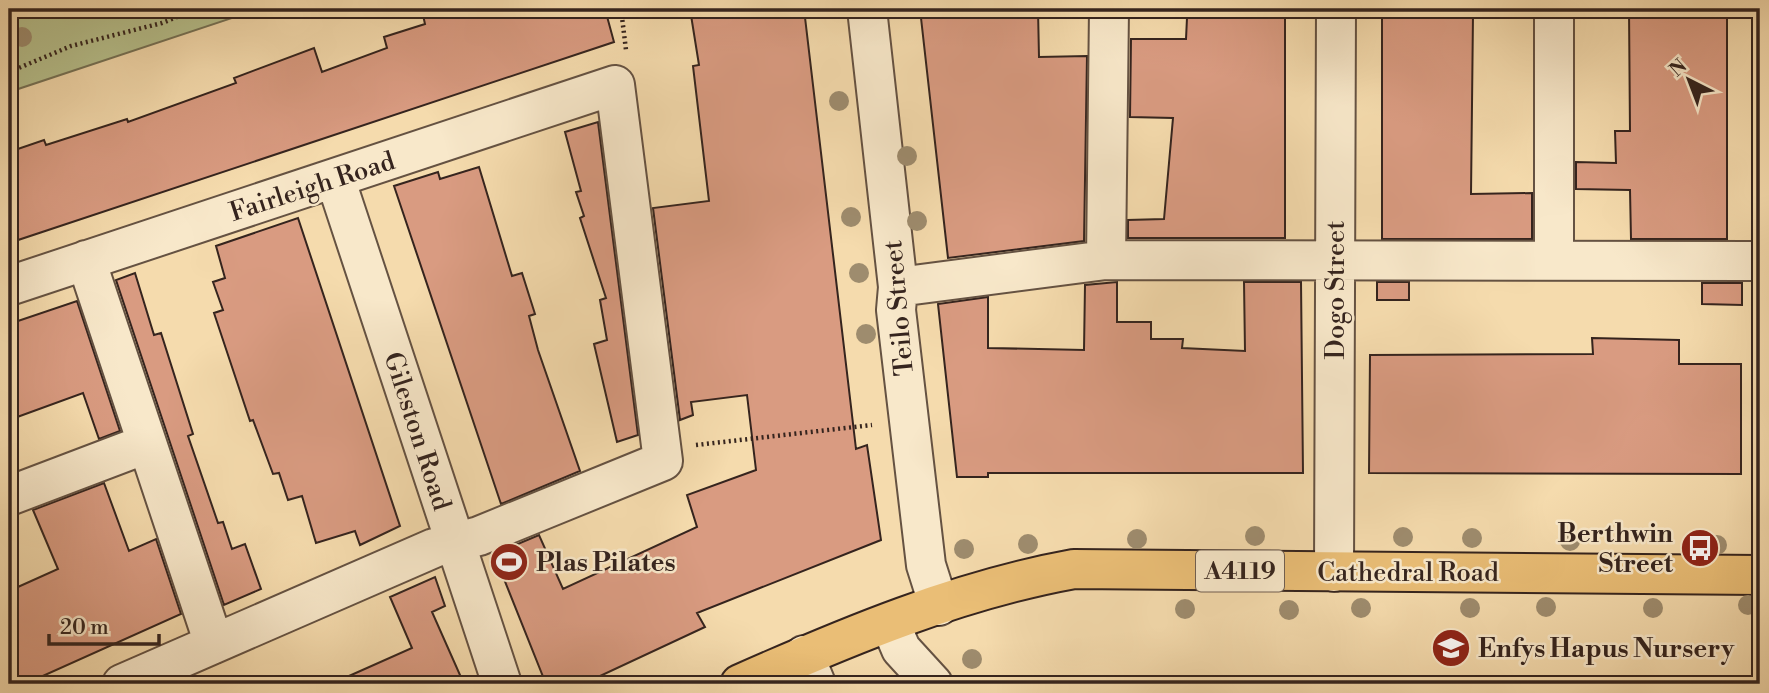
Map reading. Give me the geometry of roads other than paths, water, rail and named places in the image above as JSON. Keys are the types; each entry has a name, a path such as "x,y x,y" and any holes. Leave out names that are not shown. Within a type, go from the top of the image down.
{"main road":[{"name":"Cathedral Road","path":"740,684 810,670 890,622 1023,580 1073,569 1760,575"}],"street":[{"name":"Teilo Street","path":"867,9 898,287 896,310 926,565 940,606"},
{"path":"1106,260 1109,9"},
{"name":"Dogo Street","path":"1334,572 1336,9"},
{"path":"1554,9 1554,259"},
{"name":"Fairleigh Road","path":"9,286 335,178 619,69 663,461 479,536 454,540"},
{"name":"Gileston Road","path":"335,178 502,684"},
{"path":"86,260 214,644"},
{"path":"898,287 1106,260 1760,261"},
{"path":"9,496 146,444"},
{"path":"122,684 454,540"},
{"path":"890,622 901,649 933,684"}],"place":[{"name":"Berthwin Street","path":"1700,548"},
{"name":"Plas Pilates","path":"509,562"},
{"name":"Enfys Hapus Nursery","path":"1451,648"}]}
